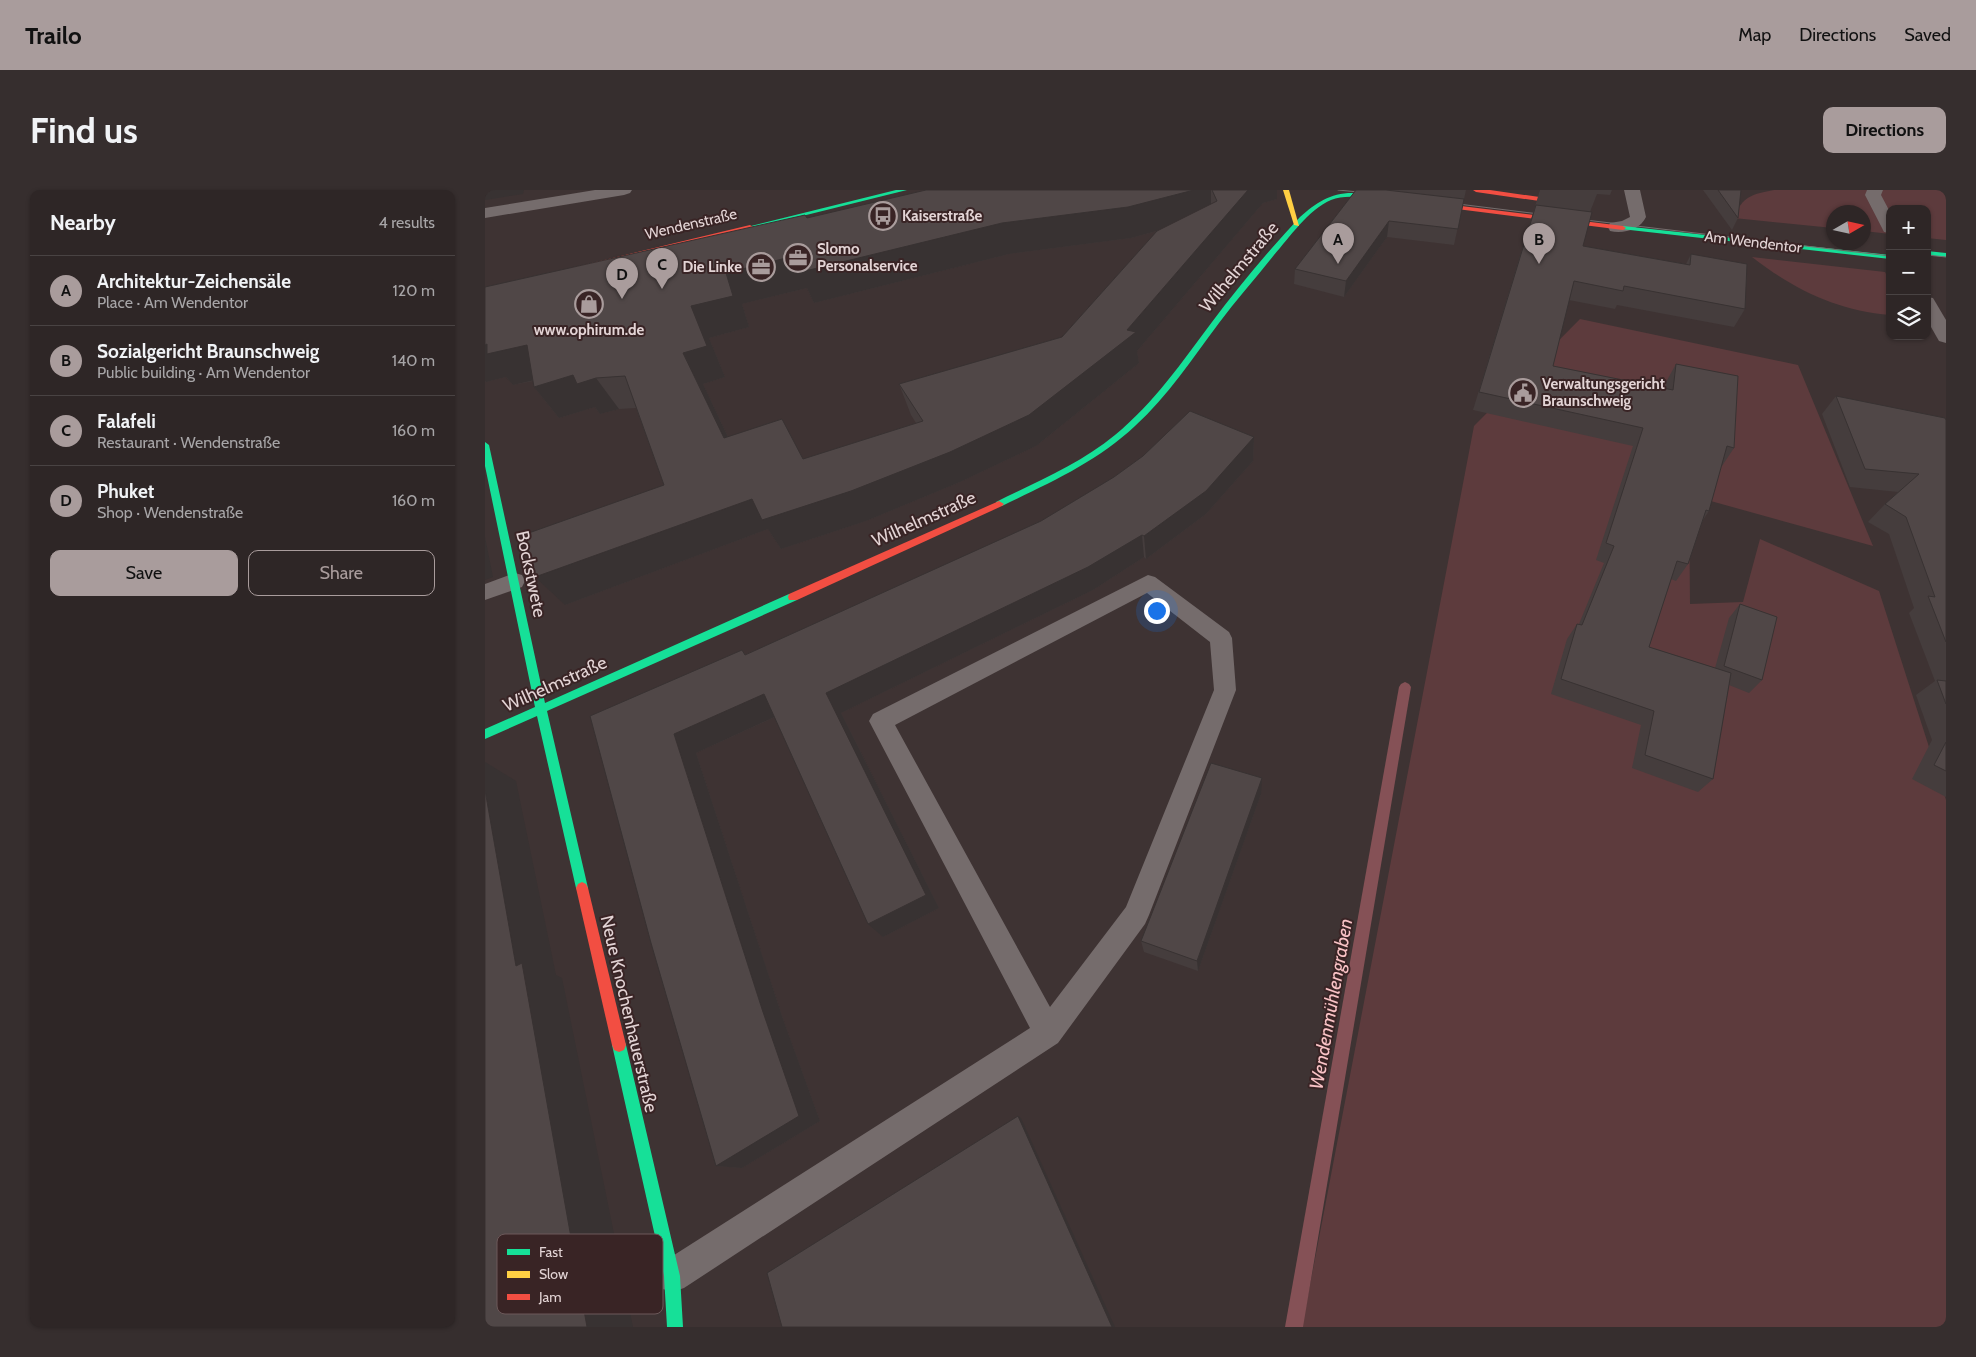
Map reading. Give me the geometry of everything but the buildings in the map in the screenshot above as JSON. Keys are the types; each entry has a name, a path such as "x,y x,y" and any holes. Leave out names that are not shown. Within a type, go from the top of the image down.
{"main road":[{"name":"Wendenstraße","path":"566,270 904,190"},
{"path":"1286,190 1297,225"},
{"path":"1476,190 1588,206"},
{"name":"Am Wendentor","path":"1297,225 1325,200 1342,195 1356,195 1619,220 1886,256"},
{"name":"Am Wendentor","path":"1638,218 1694,228 1886,249"},
{"name":"Wilhelmstraße","path":"485,734 981,513 1045,482 1097,452 1131,426 1155,402 1193,355 1236,296 1297,225"},
{"path":"1931,253 1946,255"},
{"path":"1931,261 1946,263"},
{"name":"Bockstwete","path":"485,445 541,710"},
{"name":"Neue Knochenhauerstraße","path":"541,710 661,1234"},
{"name":"Neue Knochenhauerstraße","path":"663,1241 671,1276 675,1327"}],"street":[{"path":"485,213 624,190"},
{"path":"1632,190 1638,218"},
{"path":"1875,190 1873,195 1886,220"},
{"name":"Am Wendentor","path":"1619,220 1633,224 1638,218"},
{"path":"1931,310 1946,338"}],"lane":[{"path":"485,592 515,581"},
{"path":"671,1276 1048,1033 1136,915 1225,690 1221,638 1149,583 881,721 1048,1033"}],"shaded area":[{"path":"1774,190 1946,190 1946,240 1931,238 1931,205 1886,205 1886,234 1871,232 1871,205 1826,205 1826,227 1734,218 1741,205 1749,197"},
{"path":"1752,257 1885,272 1886,315 1852,309 1834,303 1800,288"},
{"path":"1580,319 1798,365 1873,546 1689,495 1690,604 1743,602 1760,539 1879,591 1946,800 1946,1327 1302,1327 1474,426"}],"waterway":[{"name":"Wendenmühlengraben","path":"1294,1327 1405,687"}],"tram line":[{"path":"1338,190 1368,193"},
{"path":"1450,203 1547,215"},
{"path":"1577,219 1886,256"},
{"path":"1931,255 1946,257"}],"traffic: fast":[{"path":"750,227 904,190"},
{"path":"999,504 1086,459 1118,438 1132,425 1164,391 1218,318 1296,226 1317,206 1330,198 1344,195 1380,198"},
{"path":"1623,228 1886,257"},
{"path":"1931,253 1946,255"},
{"path":"485,445 541,710 582,888"},
{"path":"485,734 793,597"},
{"path":"619,1045 662,1234"},
{"path":"663,1237 672,1276 675,1327"}],"traffic: slow":[{"path":"1286,190 1297,225"}],"traffic: jam":[{"path":"1476,190 1574,204"},
{"path":"1380,198 1623,228"},
{"path":"575,268 750,227"},
{"path":"793,597 999,504"},
{"path":"582,888 619,1045"}],"place":[{"name":"Kaiserstraße","path":"883,216"},
{"name":"Slomo Personalservice","path":"798,258"},
{"name":"Architektur-Zeichensäle","path":"1338,264"},
{"name":"Sozialgericht Braunschweig","path":"1539,264"},
{"name":"Die Linke","path":"761,267"},
{"name":"Falafeli","path":"662,289"},
{"name":"Phuket","path":"622,299"},
{"name":"www.ophirum.de","path":"589,304"},
{"name":"Verwaltungsgericht Braunschweig","path":"1523,393"}]}
